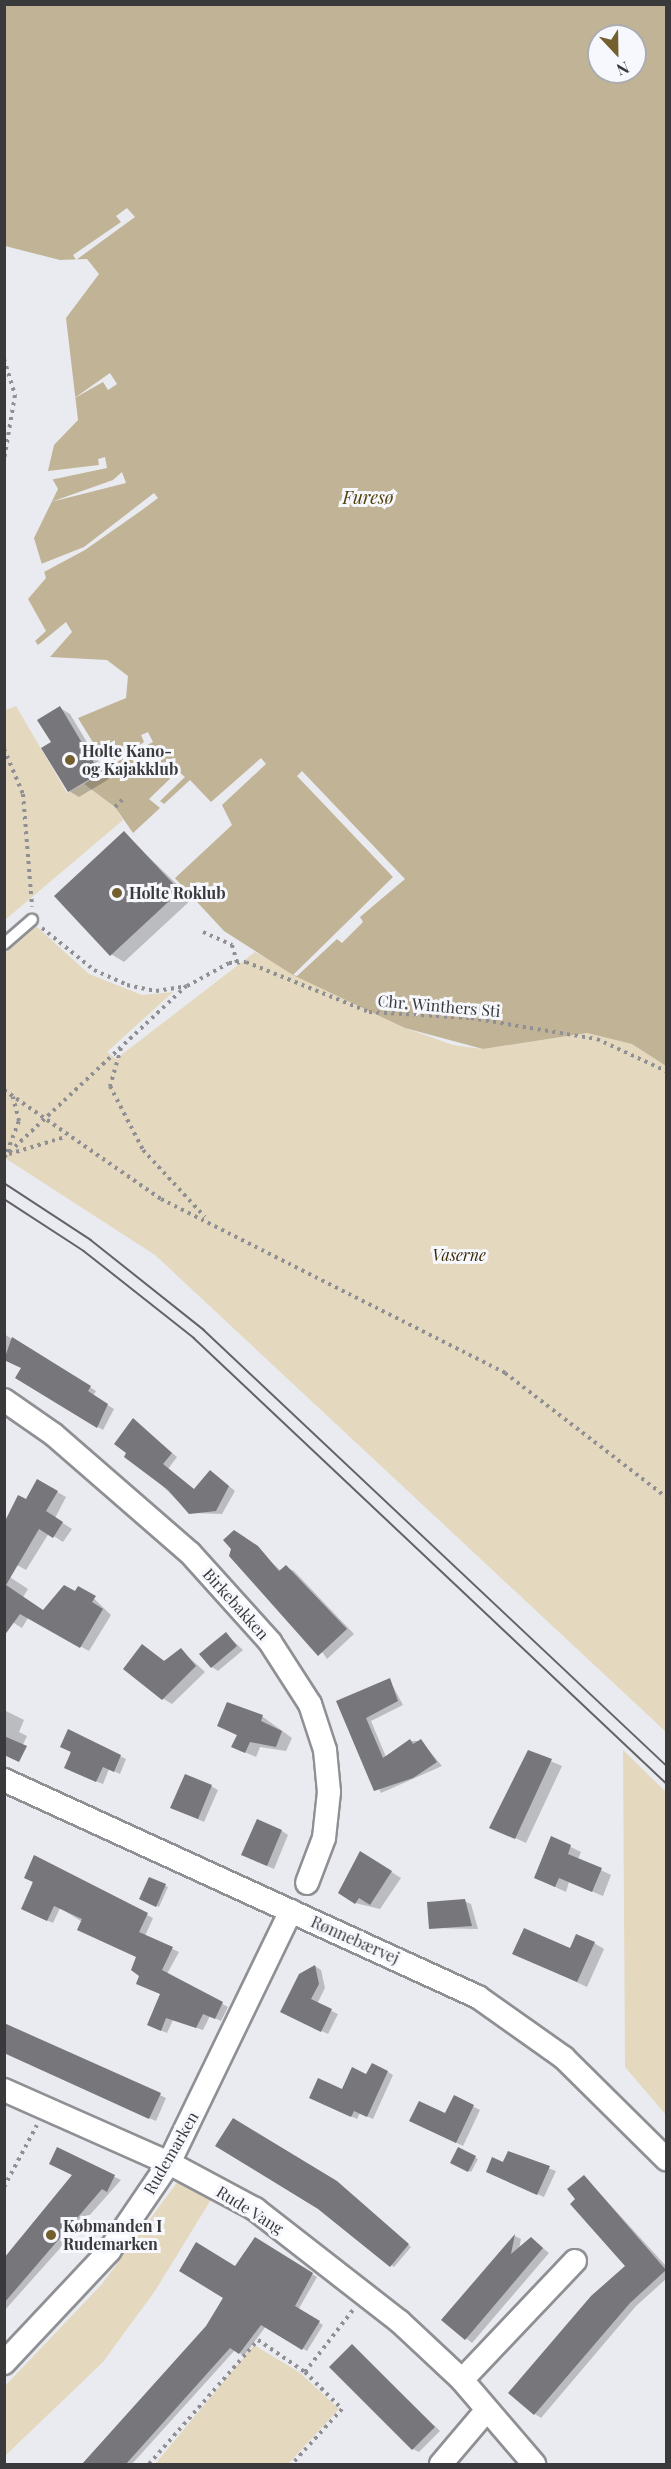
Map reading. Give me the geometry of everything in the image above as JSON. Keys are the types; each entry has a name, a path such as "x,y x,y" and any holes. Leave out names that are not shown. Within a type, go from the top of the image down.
{"street":[{"name":"Birkebakken","path":"4,1400 53,1434 190,1554 270,1642 310,1704 325,1750 330,1792 324,1838 307,1883"},
{"name":"Rønnebærvej","path":"4,1780 478,1997 564,2058 666,2158"},
{"name":"Rudemarken","path":"4,2363 109,2252 169,2163 291,1911"},
{"name":"Rude Vang","path":"4,2090 169,2163 255,2210 366,2293 462,2380 486,2411 534,2464"},
{"path":"462,2380 574,2261"},
{"path":"441,2464 486,2411"}],"lane":[{"path":"4,945 32,920"}],"path":[{"path":"4,460 15,395 5,361"},
{"path":"4,750 23,794 32,920 94,970 127,985 156,991 187,986 237,963 232,945 203,932"},
{"path":"115,807 123,799"},
{"name":"Chr. Winthers Sti","path":"237,963 246,962 369,1012 471,1018 597,1039 666,1071"},
{"path":"5,1156 187,986"},
{"path":"121,1048 110,1086 143,1150 207,1220"},
{"path":"4,1090 65,1137 161,1199 207,1220 505,1373 666,1497"},
{"path":"5,1156 19,1121 12,1095"},
{"path":"5,1156 65,1137"},
{"path":"4,2187 45,2108"},
{"path":"304,2372 366,2293"},
{"path":"149,2464 258,2340 304,2372 342,2409 292,2464"}],"green space":[{"path":"16,706 67,793 84,784 115,807 123,820 5,920 5,710"},
{"name":"Vaserne","path":"36,926 89,974 142,995 173,992 107,1052 116,1059 255,952 405,1028 453,1045 483,1049 587,1033 632,1044 666,1066 666,1732 155,1255 5,1158 4,954"},
{"path":"623,1750 666,1792 666,2115 625,2067"},
{"path":"178,2181 212,2198 155,2291 103,2362 5,2456 5,2386 102,2284"},
{"path":"254,2345 299,2372 339,2409 288,2464 155,2464"}],"water":[{"name":"Furesø","path":"4,5 666,5 666,1066 632,1044 587,1033 483,1049 405,1028 293,975 224,931 133,833 115,807 84,784 108,767 78,718 126,698 128,676 107,660 50,657 72,632 66,622 38,645 35,641 46,631 28,599 46,578 34,538 58,489 48,471 54,445 78,420 66,318 99,274 87,259 60,260 5,246"}],"pier":[{"path":"127,208 135,217 76,260 73,255 121,222 116,216"},
{"path":"110,373 117,384 108,390 103,382 73,399"},
{"path":"105,457 107,468 50,480 48,471 99,465 98,459"},
{"path":"122,472 126,483 51,502 113,480"},
{"path":"154,493 158,498 142,510 85,550 44,572 41,564 84,547"},
{"path":"148,732 153,742 108,767 144,742 141,735"},
{"path":"261,758 266,764 222,805 232,825 174,879 133,833 160,808 149,799 178,771 185,777 160,801 164,804 190,780 211,802"},
{"path":"302,771 405,879 360,917 363,922 342,943 337,939 297,976 293,975 393,877 297,776"}],"building":[{"name":"Holte Kano- og Kajakklub","path":"60,706 100,773 68,792 41,748 51,742 37,720"},
{"name":"Holte Roklub","path":"124,831 180,891 110,956 54,896"},
{"path":"12,1337 91,1386 88,1391 108,1404 97,1428 15,1378 21,1368 4,1360"},
{"path":"133,1418 172,1453 163,1464 194,1489 210,1470 229,1486 216,1511 189,1514 168,1490 124,1457 126,1453 114,1444"},
{"path":"37,1479 58,1491 46,1511 63,1522 53,1538 39,1529 6,1585 43,1610 64,1585 75,1591 78,1586 96,1596 92,1602 103,1609 80,1648 20,1614 4,1636 4,1523 18,1495 26,1499"},
{"path":"234,1530 258,1546 279,1571 286,1565 347,1629 318,1656 229,1556 231,1549 223,1540"},
{"path":"226,1632 237,1646 211,1668 199,1654"},
{"path":"142,1644 164,1661 181,1648 196,1666 162,1700 123,1669"},
{"path":"390,1678 398,1701 366,1718 383,1758 410,1739 413,1744 421,1739 437,1762 413,1778 374,1791 336,1701"},
{"path":"227,1702 263,1715 261,1721 282,1731 276,1747 250,1742 245,1753 231,1747 237,1735 217,1726"},
{"path":"68,1729 121,1755 114,1772 103,1767 96,1782 64,1768 71,1752 60,1747"},
{"path":"4,1736 27,1746 19,1762 4,1755"},
{"path":"528,1750 552,1759 515,1839 489,1828"},
{"path":"185,1774 212,1785 198,1819 170,1808"},
{"path":"257,1819 282,1830 267,1866 241,1855"},
{"path":"551,1836 571,1845 568,1854 602,1868 592,1892 559,1878 555,1887 534,1878"},
{"path":"360,1851 392,1871 370,1905 359,1898 355,1904 338,1893"},
{"path":"34,1855 148,1913 139,1932 173,1947 162,1970 223,2002 215,2019 203,2014 196,2028 166,2018 161,2031 147,2025 160,1994 136,1984 139,1976 131,1970 136,1957 77,1930 82,1919 54,1906 47,1921 21,1909 33,1882 24,1878"},
{"path":"149,1877 166,1884 156,1907 139,1899"},
{"path":"465,1899 472,1926 429,1929 427,1902"},
{"path":"524,1928 570,1948 576,1934 595,1942 577,1982 512,1954"},
{"path":"315,1965 319,1984 311,1999 332,2009 321,2032 280,2012 299,1974"},
{"path":"4,2023 161,2093 149,2119 4,2053"},
{"path":"372,2063 388,2071 367,2117 354,2111 351,2117 309,2098 318,2078 342,2089 352,2067 366,2074"},
{"path":"454,2095 474,2105 456,2143 409,2121 419,2101 445,2113"},
{"path":"233,2118 337,2181 409,2244 390,2267 318,2209 215,2146"},
{"path":"57,2147 115,2175 107,2192 102,2189 4,2303 4,2258 72,2175 49,2164"},
{"path":"458,2147 476,2156 468,2172 450,2163"},
{"path":"508,2151 550,2166 537,2195 486,2172 492,2157 503,2162"},
{"path":"584,2175 666,2270 630,2303 534,2415 508,2393 591,2296 625,2266 570,2204 575,2199 567,2189"},
{"path":"515,2234 511,2254 531,2237 543,2248 465,2340 441,2320"},
{"path":"255,2237 313,2273 295,2306 320,2321 302,2350 261,2325 239,2354 230,2348 126,2464 82,2464 206,2326 223,2298 179,2271 196,2242 235,2266"},
{"path":"352,2344 435,2427 412,2450 329,2367"}],"tram line":[{"path":"4,1183 91,1240 204,1330 666,1765"},
{"path":"4,1199 84,1251 194,1338 666,1783"}],"place":[{"name":"Holte Kano- og Kajakklub","path":"70,760"},
{"name":"Holte Roklub","path":"117,893"},
{"name":"Købmanden I Rudemarken","path":"51,2235"}]}
